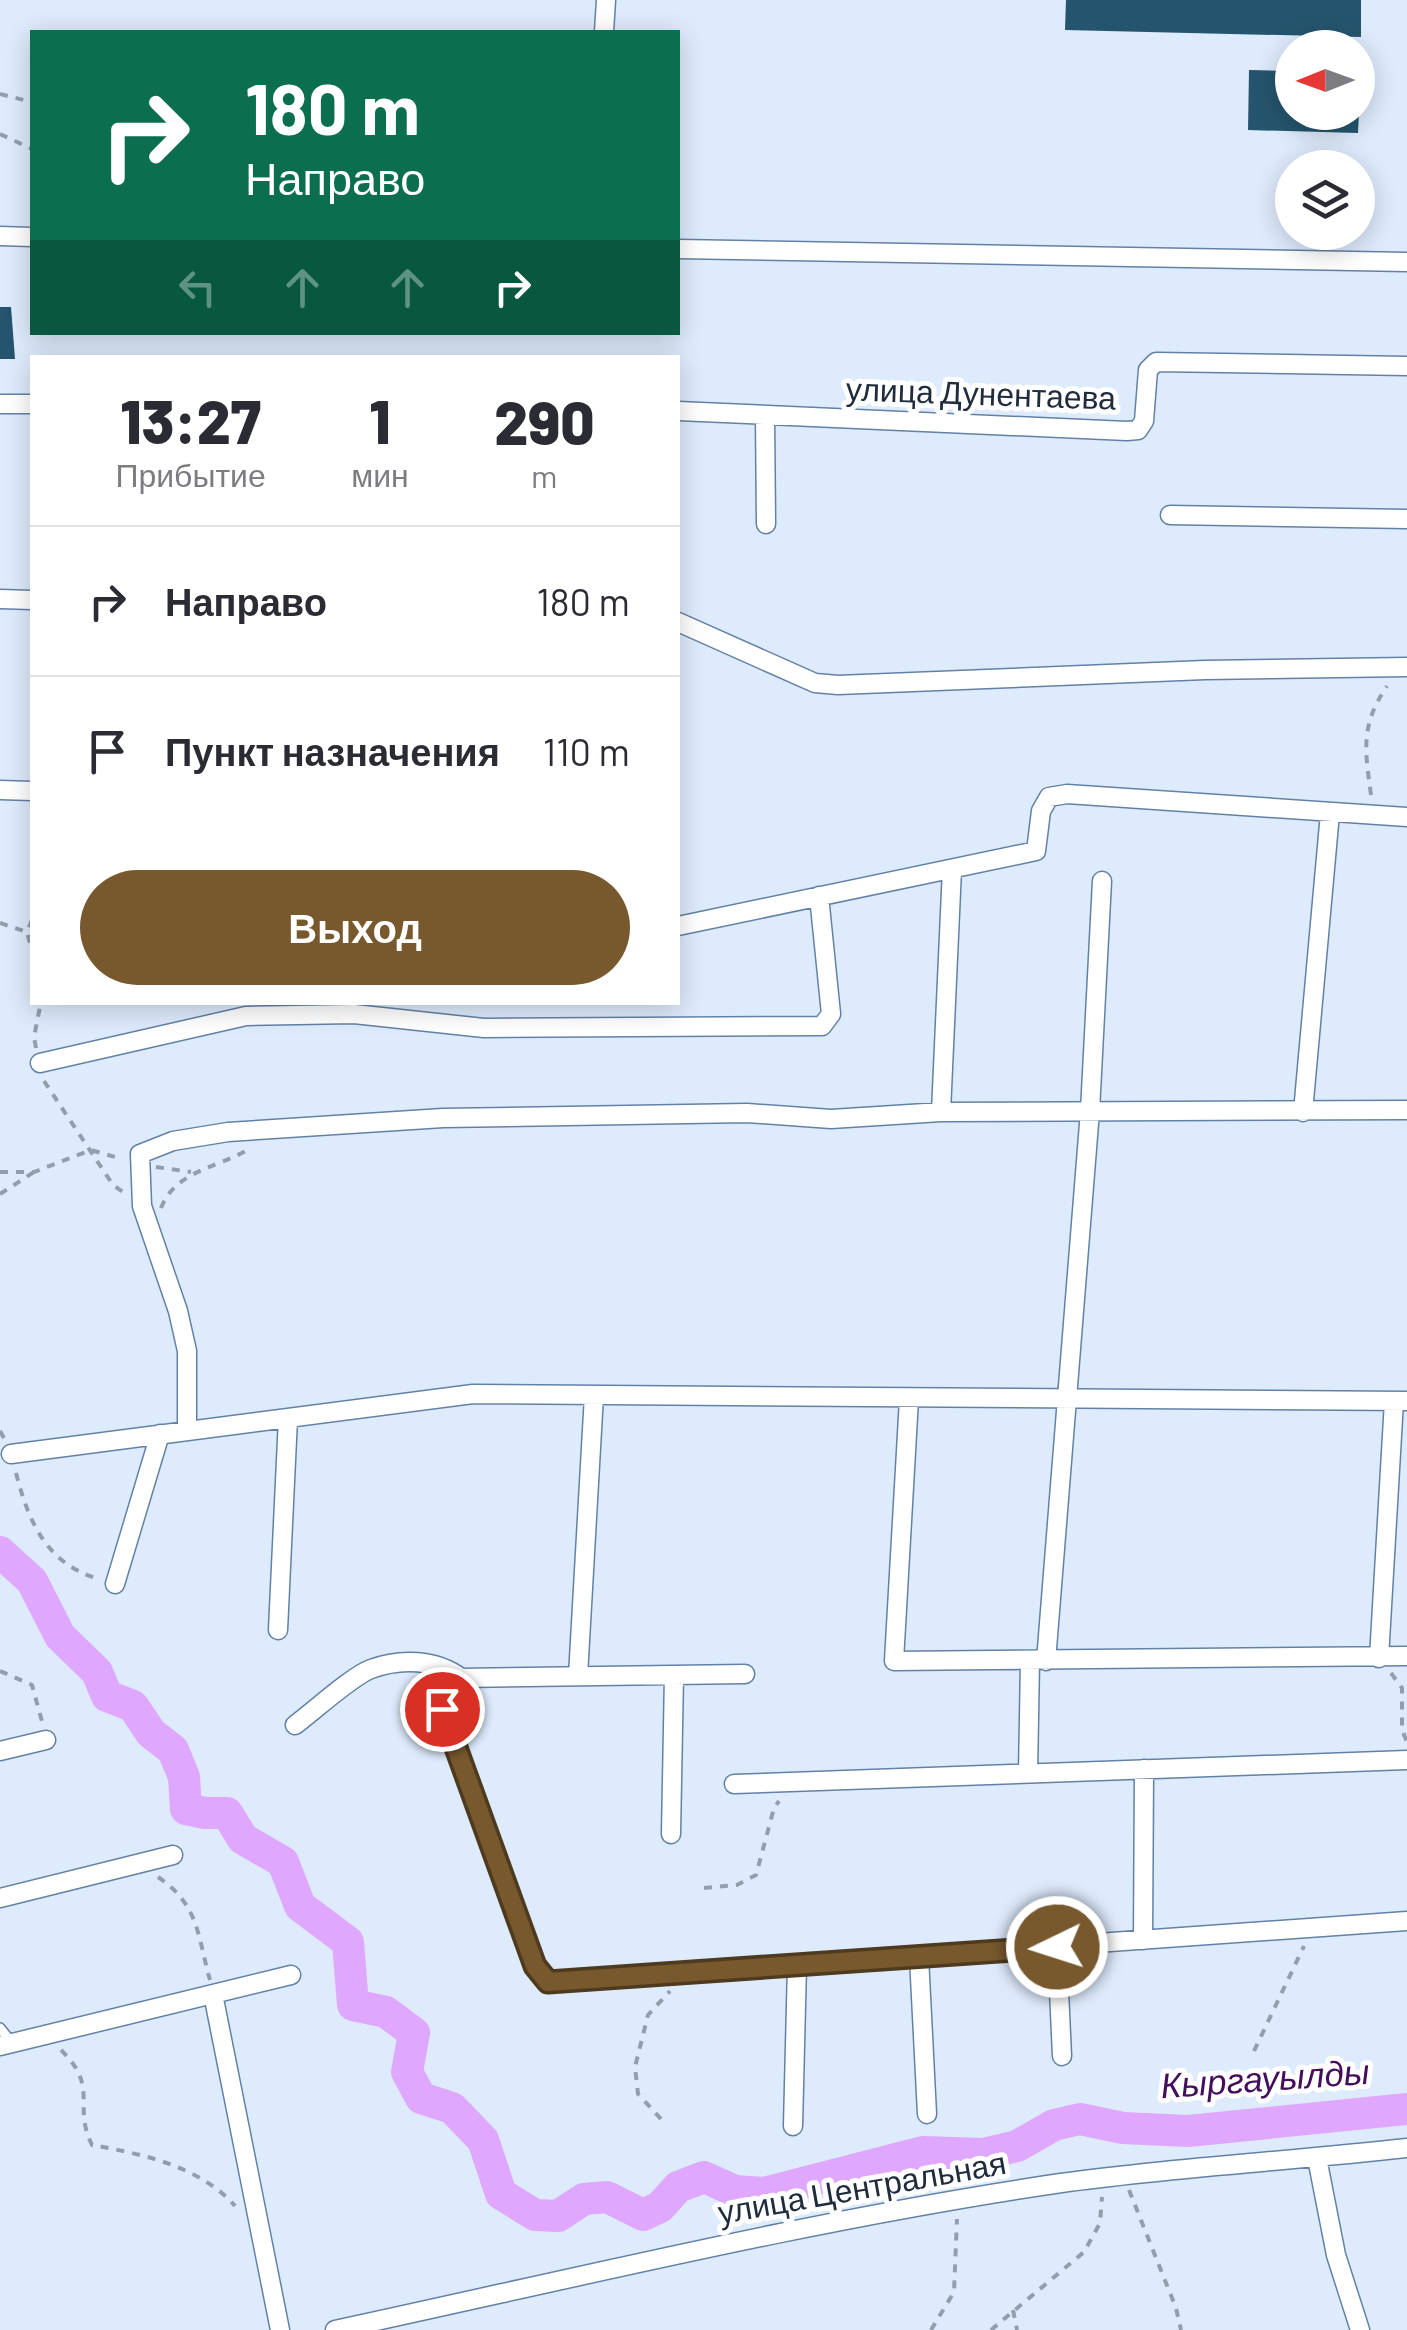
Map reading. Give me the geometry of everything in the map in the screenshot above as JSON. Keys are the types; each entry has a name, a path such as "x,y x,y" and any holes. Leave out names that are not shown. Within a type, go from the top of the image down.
{"street":[{"path":"604,30 606,0"},
{"path":"0,236 30,236"},
{"path":"680,249 1407,262"},
{"name":"улица Дунентаева","path":"680,411 1126,431 1138,430 1144,421 1148,370 1156,362 1407,366"},
{"path":"0,404 30,404"},
{"path":"765,415 766,524"},
{"path":"1170,515 1407,518"},
{"path":"0,599 30,600"},
{"path":"680,622 815,684 1403,667"},
{"path":"0,790 30,791"},
{"path":"680,926 1036,851 1041,811 1049,798 1067,794 1407,817"},
{"path":"1303,1112 1330,813"},
{"path":"942,1112 952,868"},
{"path":"1028,1774 1068,1399 1090,1111 1102,881"},
{"path":"40,1064 246,1016 354,1014 484,1028 822,1026 830,1014 819,896"},
{"path":"187,1430 186,1350 178,1311 142,1206 140,1154 173,1141 228,1132 444,1118 747,1113 831,1118 942,1112 1407,1110"},
{"path":"12,1454 473,1394 1400,1401 1379,1658"},
{"path":"578,1676 594,1395"},
{"path":"910,1399 894,1661 1407,1656"},
{"path":"278,1630 288,1418"},
{"path":"115,1584 160,1434"},
{"path":"296,1725 369,1669 418,1661 447,1667 461,1678 745,1674"},
{"path":"670,1834 674,1675"},
{"path":"461,1678 447,1693 442,1709 542,1977 548,1982 1407,1922"},
{"path":"0,1751 46,1740"},
{"path":"734,1784 1407,1760"},
{"path":"1143,1940 1144,1769"},
{"path":"0,1898 174,1855"},
{"path":"1057,1947 1062,2056"},
{"path":"919,1956 926,2114"},
{"path":"793,2126 797,1965"},
{"path":"4,2039 46,2034 291,1975"},
{"path":"213,1994 280,2330"},
{"name":"улица Центральная","path":"334,2330 371,2326 786,2229 957,2199 1103,2178 1407,2148"},
{"path":"1316,2158 1336,2255 1360,2330"}],"path":[{"path":"0,94 30,102"},
{"path":"0,134 30,148"},
{"path":"1373,815 1364,742 1368,722 1403,667"},
{"path":"0,923 27,932"},
{"path":"30,925 30,943"},
{"path":"40,1005 34,1037 44,1083 112,1185 142,1206"},
{"path":"151,1236 164,1201 191,1172 230,1161 259,1144"},
{"path":"0,1194 34,1172 91,1150"},
{"path":"0,1172 34,1172"},
{"path":"0,1431 43,1543 74,1571 115,1584"},
{"path":"1379,1658 1405,1689 1402,1730 1407,1742"},
{"path":"0,1671 32,1685 46,1740"},
{"path":"704,1888 737,1885 756,1875 774,1808 795,1782"},
{"path":"139,1864 179,1891 190,1905 213,1994"},
{"path":"1254,2051 1312,1928"},
{"path":"661,2119 638,2094 635,2067 648,2015 687,1973"},
{"path":"46,2034 74,2063 86,2089 82,2127 92,2144 144,2154 218,2186 240,2211"},
{"path":"1124,2176 1181,2330"},
{"path":"990,2330 1084,2252 1100,2222 1103,2178"},
{"path":"931,2330 954,2292 957,2199"},
{"path":"1012,2309 1016,2330"}],"building":[{"path":"1066,0 1361,0 1361,30 1275,30 1275,35 1065,30"},
{"path":"1249,70 1275,71 1275,130 1358,130 1358,133 1248,130"},
{"path":"0,307 11,307 15,359 0,359"}],"waterway":[{"name":"Кыргауылды","path":"0,1552 32,1581 60,1636 97,1672 107,1696 133,1706 151,1733 173,1750 184,1777 186,1809 227,1813 243,1839 283,1862 300,1906 348,1942 353,2005 386,2012 414,2033 407,2072 421,2098 452,2108 483,2140 501,2194 535,2215 558,2216 584,2199 607,2197 643,2215 660,2207 678,2187 704,2177 735,2191 764,2193 923,2152 983,2154 1017,2146 1054,2125 1080,2119 1123,2128 1188,2131 1407,2109"}],"route":[{"path":"442,1709 535,1966 548,1982 1057,1947"}]}
